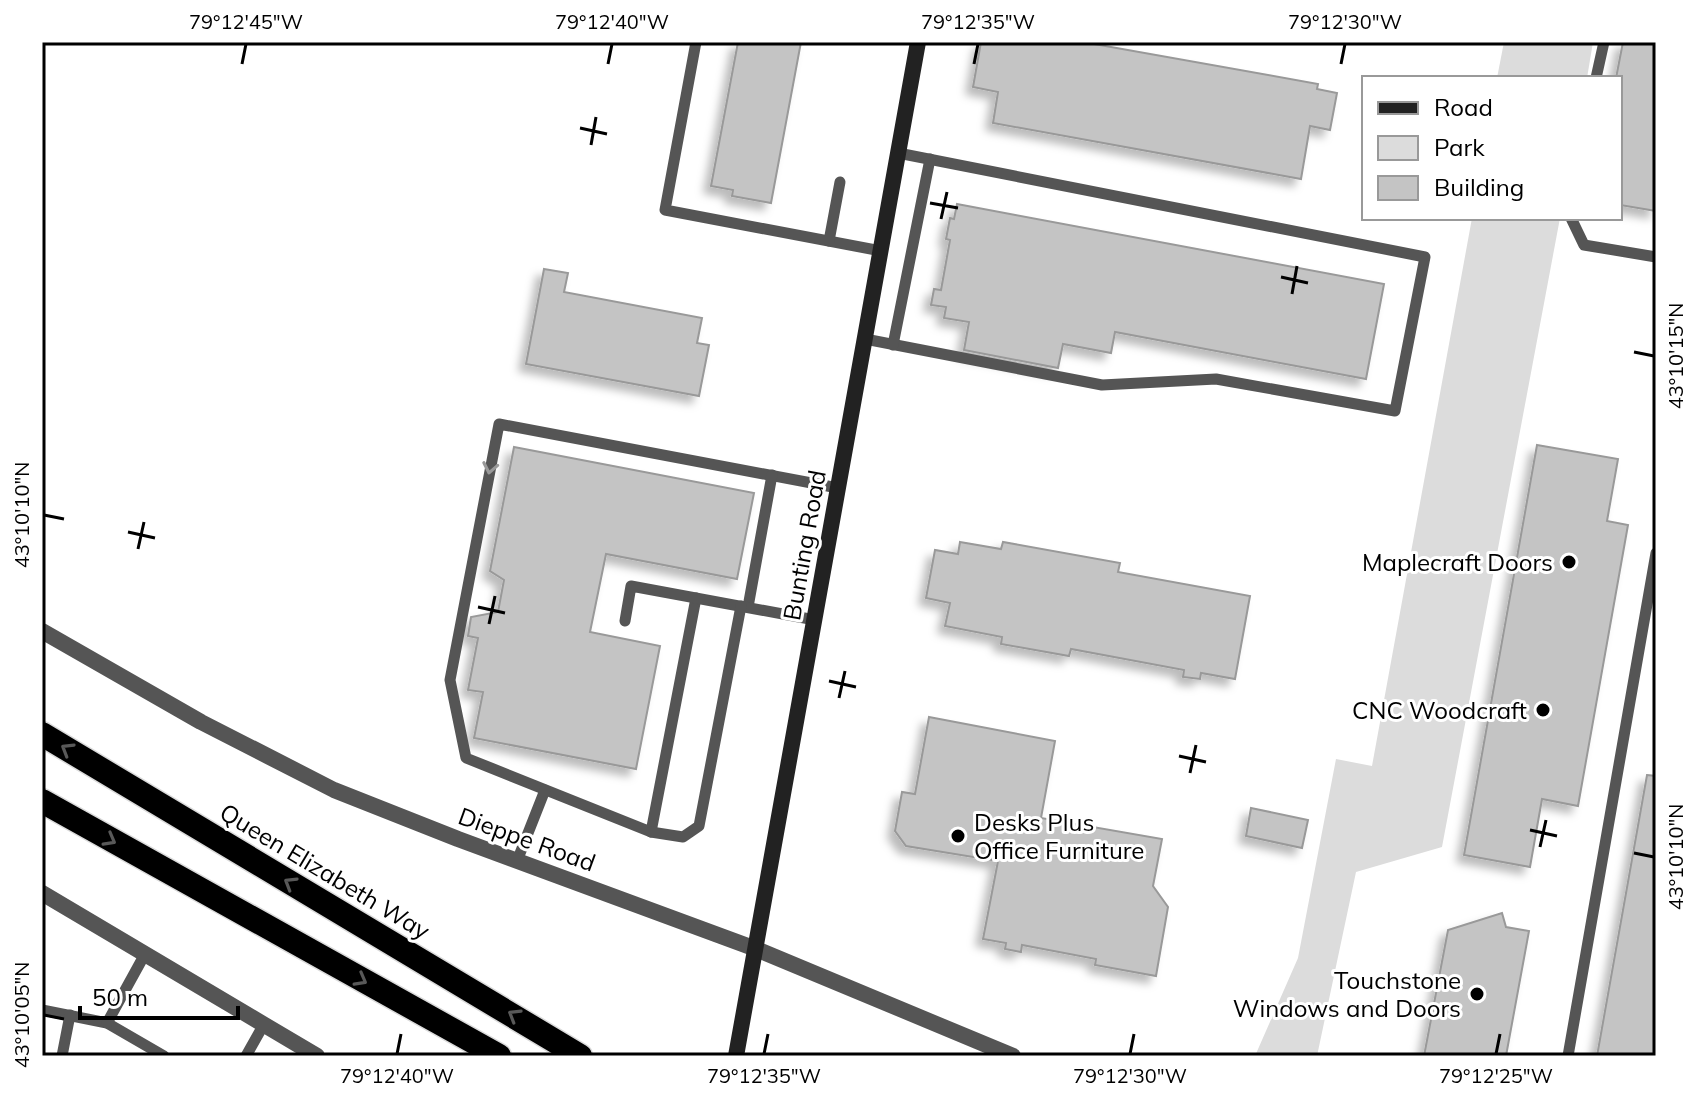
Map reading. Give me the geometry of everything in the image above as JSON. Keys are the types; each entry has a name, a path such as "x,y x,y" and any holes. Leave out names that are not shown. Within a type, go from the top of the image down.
{"highway":[{"name":"Queen Elizabeth Way","path":"42,734 580,1056"},
{"path":"42,801 499,1056"}],"main road":[{"name":"Bunting Road","path":"736,1056 918,42"}],"street":[{"name":"Dieppe Road","path":"42,631 293,770 398,817 756,949 1013,1056"},
{"path":"42,893 317,1056"}],"lane":[{"path":"696,42 665,210 881,251"},
{"path":"1596,76 1604,42"},
{"path":"865,339 1102,385 1216,379 1395,411 1425,257 898,153"},
{"path":"893,345 930,159"},
{"path":"829,241 840,182"},
{"path":"1572,220 1584,245 1656,257"},
{"path":"772,475 699,826 683,837 651,832 466,758 450,680 499,424 772,475 838,488"},
{"path":"1568,1056 1656,553"},
{"path":"625,621 631,586 815,620"},
{"path":"651,832 696,598"},
{"path":"517,861 545,790"},
{"path":"107,1023 145,954"},
{"path":"42,1010 107,1023 164,1056"},
{"path":"62,1056 70,1015"},
{"path":"246,1056 264,1024"}],"green space":[{"path":"1504,42 1593,42 1587,76 1497,76"},
{"path":"1472,220 1560,220 1442,847 1356,872 1317,1056 1255,1056 1298,958 1336,759 1372,766"}],"building":[{"path":"738,42 801,42 771,203 732,196 733,190 711,186"},
{"path":"981,42 1083,42 1318,84 1317,89 1337,93 1330,130 1310,126 1301,179 993,123 998,92 973,87"},
{"path":"1623,42 1656,42 1656,211 1622,205 1622,76 1616,76"},
{"path":"957,204 1384,284 1366,379 1115,332 1111,353 1063,344 1058,368 964,350 969,322 944,318 946,307 931,305 934,289 941,290 950,240 946,239 950,218 954,219"},
{"path":"544,269 568,273 564,292 702,318 697,343 709,345 699,396 526,364"},
{"name":"CNC Woodcraft","path":"1537,445 1618,459 1607,521 1628,525 1578,806 1542,799 1530,867 1464,855"},
{"path":"514,447 754,493 737,579 606,554 590,632 660,646 636,769 474,738 483,692 468,690 478,638 468,636 471,617 498,612 504,580 490,571"},
{"path":"960,542 1001,549 1003,542 1120,563 1118,572 1250,596 1235,679 1201,673 1200,679 1183,677 1184,670 1071,649 1069,656 1001,644 1002,637 945,626 950,603 926,598 935,550 958,554"},
{"path":"929,717 1055,741 1041,818 1162,839 1153,886 1168,907 1156,976 1095,965 1096,959 1022,945 1021,952 1005,949 1006,943 983,939 998,861 906,846 895,831 902,792 915,794"},
{"path":"1647,775 1656,776 1656,1056 1597,1056"},
{"path":"1251,808 1308,820 1302,848 1246,836"},
{"name":"Touchstone Windows and Doors","path":"1502,913 1506,927 1529,931 1506,1056 1424,1056 1448,930"}],"place":[{"name":"Maplecraft Doors","path":"1569,562"},
{"name":"CNC Woodcraft","path":"1543,710"},
{"name":"Desks Plus Office Furniture","path":"958,836"},
{"name":"Touchstone Windows and Doors","path":"1477,994"}]}
